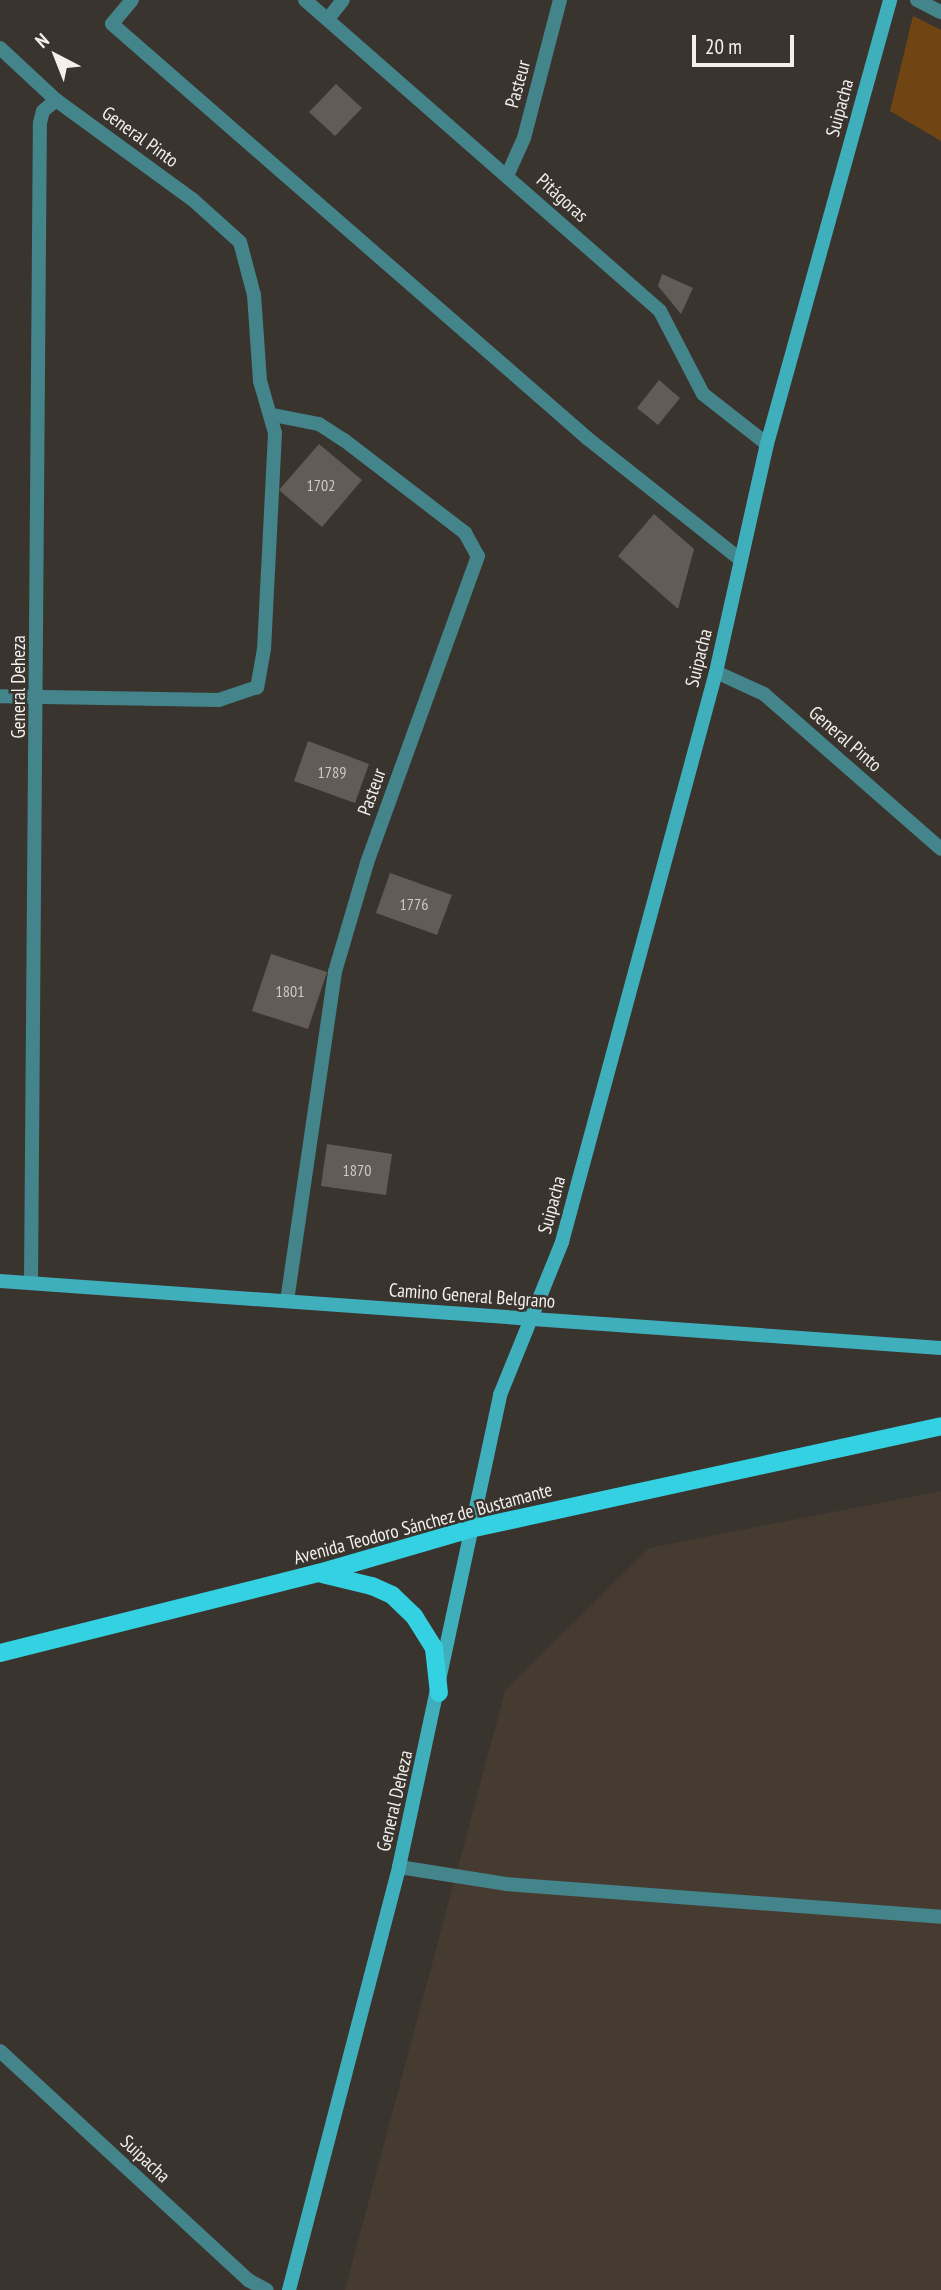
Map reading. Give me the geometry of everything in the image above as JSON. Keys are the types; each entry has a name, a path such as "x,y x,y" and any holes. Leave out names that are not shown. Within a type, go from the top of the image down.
{"main road":[{"name":"Avenida Teodoro Sánchez de Bustamante","path":"0,1653 319,1573 470,1530 941,1426"},
{"path":"319,1573 372,1586 392,1595 414,1616 434,1648 439,1693"}],"street":[{"path":"132,0 112,24 587,438 741,560"},
{"name":"Pitágoras","path":"305,0 660,311 703,394 767,444"},
{"path":"328,19 343,0"},
{"name":"Pasteur","path":"507,176 524,138 560,0"},
{"name":"Suipacha","path":"529,1320 562,1242 716,673 767,444 890,0"},
{"path":"917,0 941,12"},
{"name":"General Pinto","path":"0,48 56,100 219,221 240,242 247,263 260,381 273,415"},
{"name":"General Deheza","path":"32,1282 39,696 40,123 43,111 56,100"},
{"path":"0,696 219,701 257,687 264,649 273,415"},
{"name":"Pasteur","path":"273,415 319,424 344,440 465,533 478,556 366,863 335,972 287,1301"},
{"name":"General Pinto","path":"716,673 764,694 941,849"},
{"name":"Camino General Belgrano","path":"0,1281 941,1348"},
{"name":"General Deheza","path":"289,2290 399,1867 439,1693 470,1530 500,1395 529,1320"},
{"path":"399,1867 506,1884 941,1917"},
{"name":"Suipacha","path":"0,2051 248,2280 267,2290"}],"shaded area":[{"path":"913,16 941,30 941,141 890,111"},
{"path":"941,1491 941,2290 345,2290 505,1691 649,1548"}],"building":[{"path":"336,84 362,108 335,136 309,112"},
{"path":"662,274 693,288 681,314 658,286"},
{"path":"659,380 680,398 658,425 637,408"},
{"path":"319,444 362,480 322,527 279,490"},
{"path":"654,514 694,549 678,609 618,556"},
{"path":"308,741 369,764 355,803 294,781"},
{"path":"390,873 452,895 437,935 376,913"},
{"path":"271,954 327,972 308,1029 252,1011"},
{"path":"327,1144 392,1154 386,1195 321,1186"}]}
